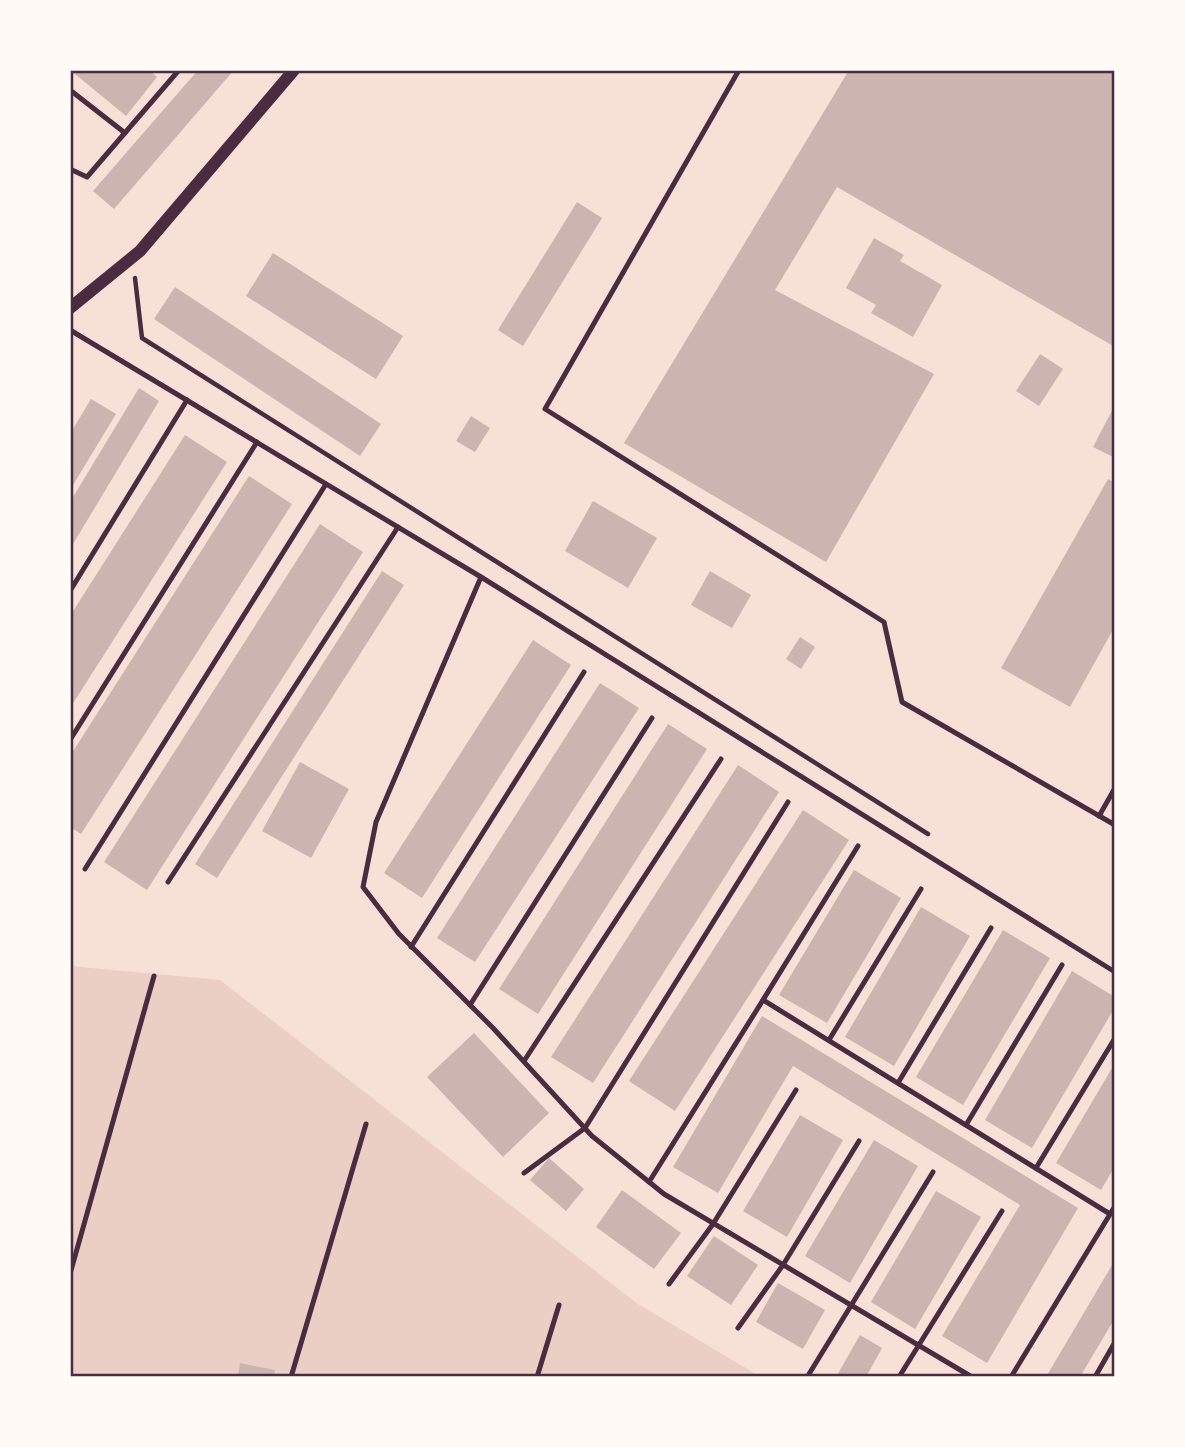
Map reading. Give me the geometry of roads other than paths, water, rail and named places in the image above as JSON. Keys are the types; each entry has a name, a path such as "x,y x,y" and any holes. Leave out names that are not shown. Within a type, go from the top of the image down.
{"street":[{"path":"70,308 132,258 294,70"}],"lane":[{"path":"70,169 87,177 180,70"},
{"path":"739,70 545,409 884,622 902,702 1115,825"},
{"path":"70,90 125,133"},
{"path":"70,330 481,577 1115,972"},
{"path":"70,591 187,400"},
{"path":"70,740 257,442"},
{"path":"85,869 326,484"},
{"path":"168,882 398,527"},
{"path":"481,577 376,822 363,887 411,947 524,1061 584,1128 649,1182 713,1224 972,1377"},
{"path":"411,947 584,673"},
{"path":"470,1005 652,718"},
{"path":"524,1061 721,758"},
{"path":"1099,816 1115,788"},
{"path":"524,1173 584,1128 789,802"},
{"path":"649,1182 858,846"},
{"path":"829,1040 921,889"},
{"path":"898,1083 990,928"},
{"path":"966,1125 1062,965"},
{"path":"70,1274 154,976"},
{"path":"763,1000 1110,1214"},
{"path":"1036,1168 1115,1038"},
{"path":"669,1284 713,1224 796,1090"},
{"path":"291,1377 366,1125"},
{"path":"738,1328 783,1265 859,1141"},
{"path":"809,1374 933,1172"},
{"path":"1011,1377 1115,1206"},
{"path":"899,1377 1002,1211"},
{"path":"537,1377 559,1305"},
{"path":"1095,1377 1115,1342"}]}
